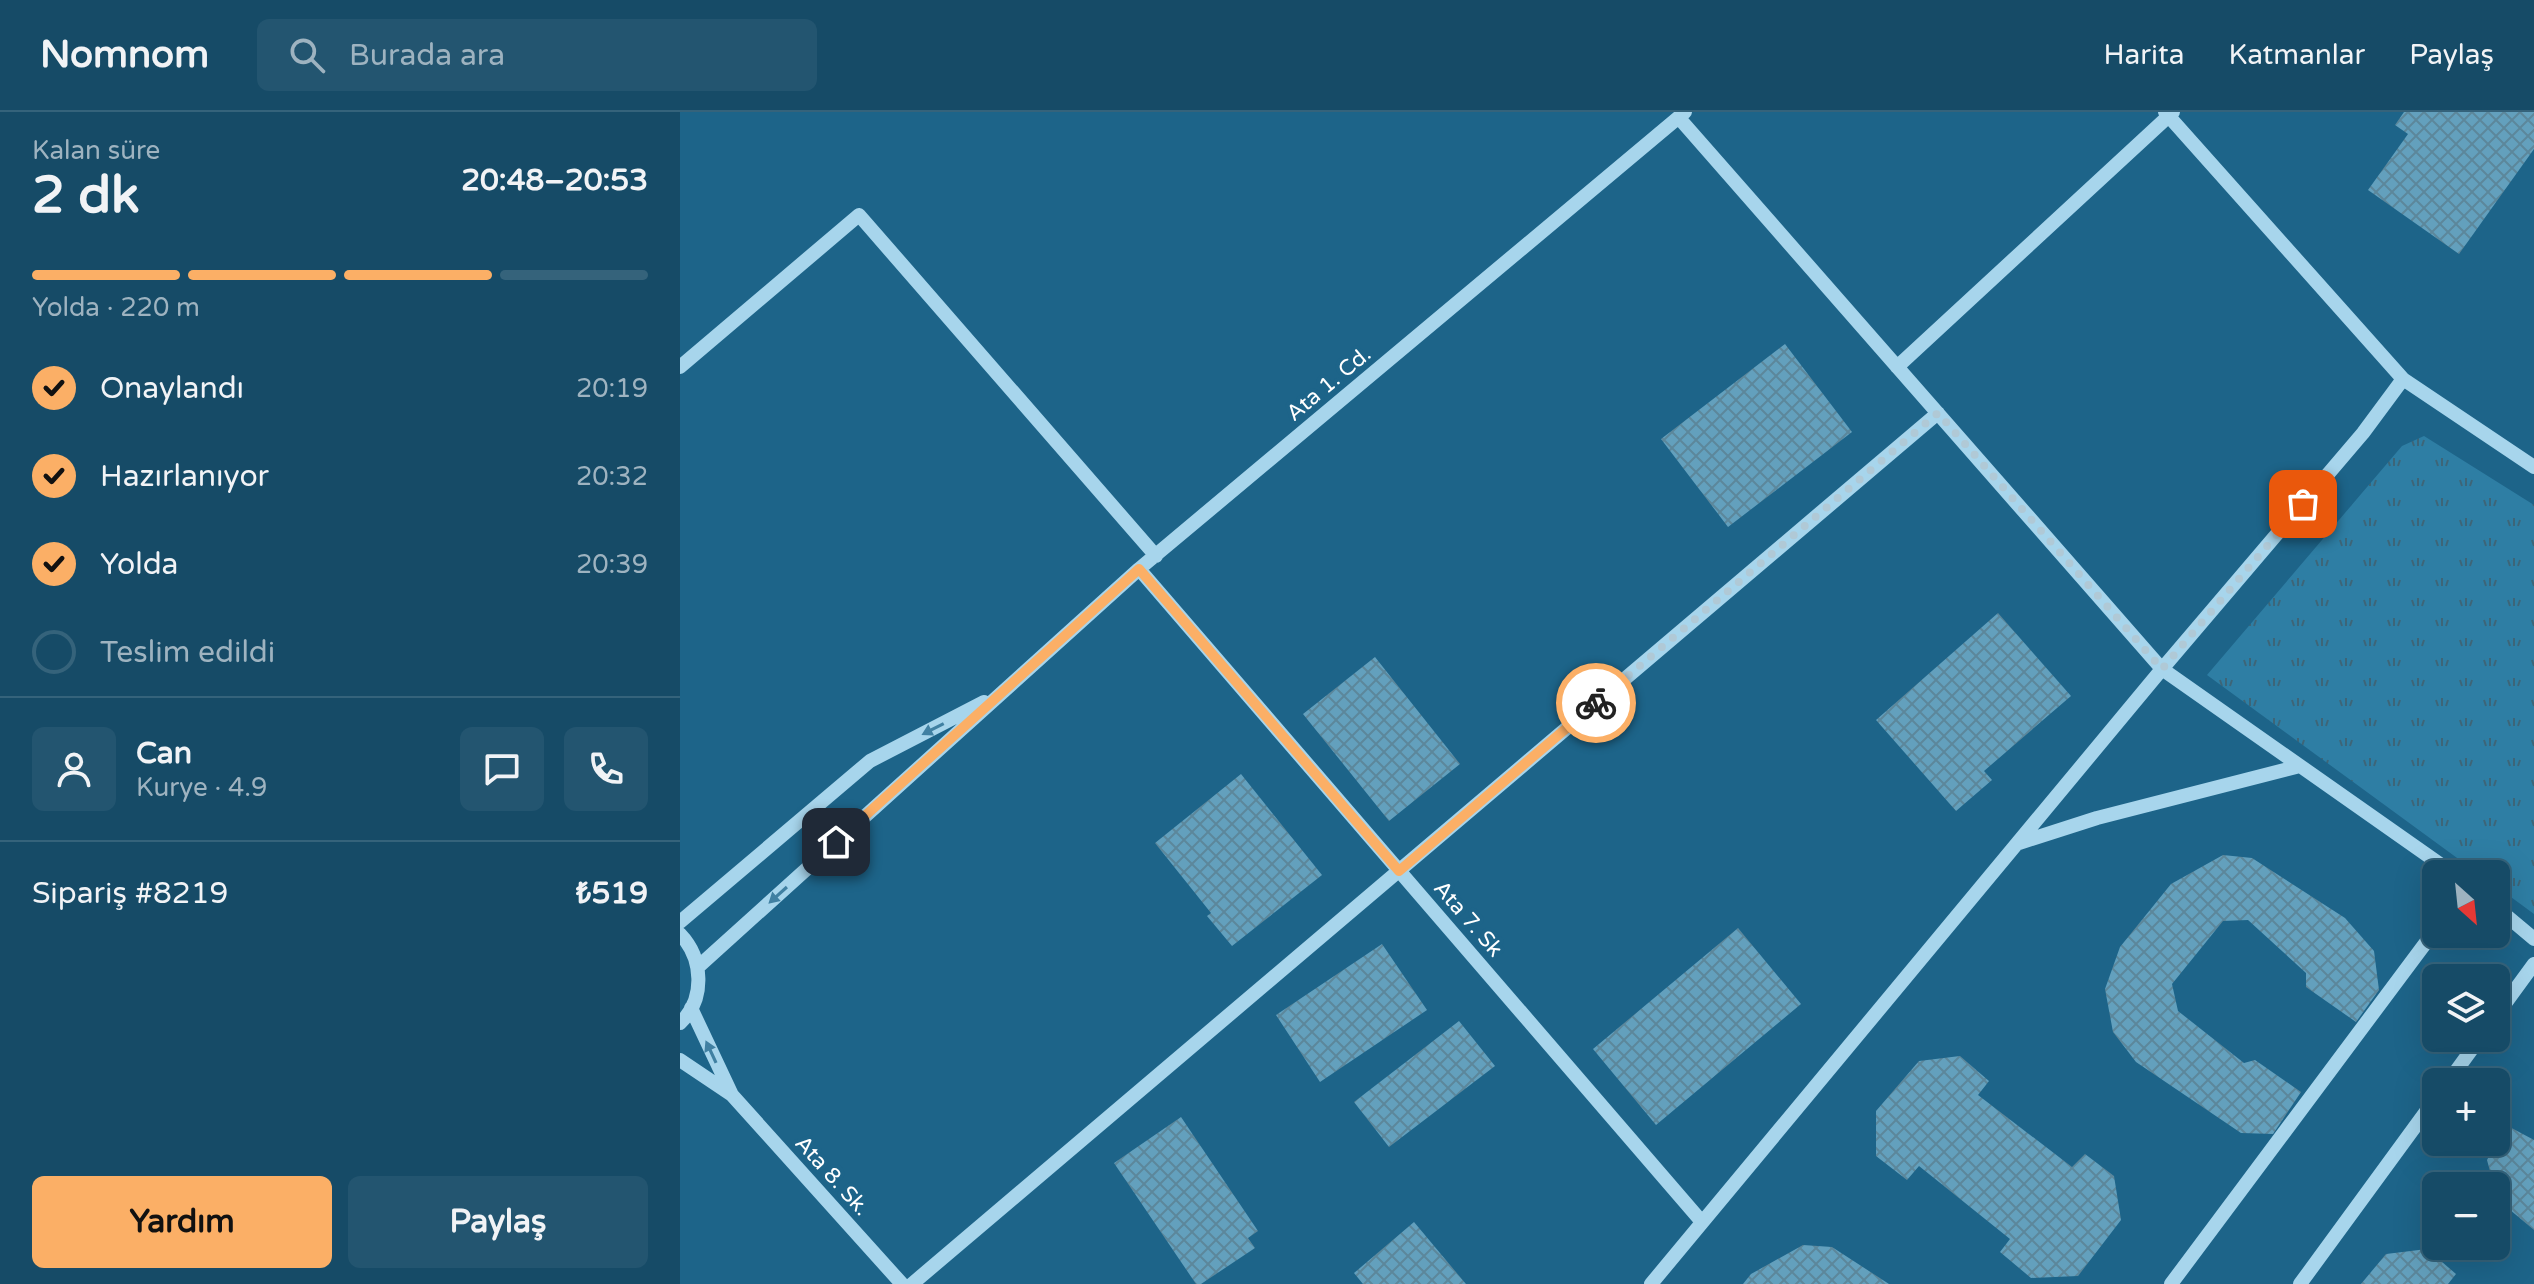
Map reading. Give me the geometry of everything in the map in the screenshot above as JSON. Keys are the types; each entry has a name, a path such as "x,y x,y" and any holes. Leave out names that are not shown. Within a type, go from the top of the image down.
{"street":[{"path":"1897,367 2169,113 2403,379 2534,467"},
{"path":"1682,115 1897,367 2162,669 2434,860"},
{"name":"Ata 1. Cd.","path":"698,967 1139,569 1682,115"},
{"path":"680,367 859,215 1156,556"},
{"path":"1651,1284 2162,669 2363,433 2403,379"},
{"path":"912,1284 1938,413"},
{"name":"Ata 7. Sk","path":"1139,569 1702,1222"},
{"name":"Ata 1. Cd.","path":"680,922 870,761 1002,693"},
{"path":"2019,844 2097,818 2300,766"},
{"path":"2510,919 2534,939"},
{"path":"680,934 688,942 698,967 699,980 696,1000 680,1023"},
{"path":"2171,1284 2422,948"},
{"path":"2510,997 2534,964"},
{"path":"691,1008 732,1095"},
{"path":"680,1060 732,1095"},
{"name":"Ata 8. Sk.","path":"732,1095 902,1284"},
{"path":"2300,1284 2422,1117"}],"green space":[{"path":"2424,436 2534,505 2534,914 2510,896 2510,860 2460,860 2207,675 2402,446"}],"building":[{"path":"2404,112 2534,112 2534,149 2459,254 2368,190 2408,134 2395,125"},
{"path":"1785,344 1852,432 1728,527 1661,439"},
{"path":"1998,613 2071,696 1984,771 1992,780 1956,811 1876,720"},
{"path":"1375,657 1460,764 1389,821 1303,714"},
{"path":"1241,774 1322,875 1232,946 1207,916 1211,913 1155,843"},
{"path":"2223,855 2252,858 2345,918 2374,951 2379,990 2356,1022 2306,987 2306,973 2248,920 2223,921 2172,984 2178,1011 2244,1063 2255,1060 2301,1092 2273,1134 2241,1133 2136,1062 2113,1032 2105,989 2120,947 2171,884"},
{"path":"1738,928 1801,1004 1656,1125 1593,1049"},
{"path":"1382,944 1427,1010 1320,1082 1276,1015"},
{"path":"1459,1021 1495,1066 1389,1147 1354,1102"},
{"path":"1960,1056 1989,1081 1978,1095 2072,1167 2085,1154 2114,1176 2121,1220 2078,1276 2031,1278 2000,1252 2010,1239 1919,1166 1907,1180 1876,1156 1876,1111 1919,1061"},
{"path":"1181,1117 1258,1231 1248,1238 1255,1248 1201,1284 1196,1284 1114,1163"},
{"path":"2510,1127 2534,1140 2534,1230 2510,1210 2510,1172 2490,1172 2487,1160 2489,1156 2510,1156"},
{"path":"1414,1222 1466,1284 1363,1284 1354,1273"},
{"path":"1803,1245 1832,1247 1889,1284 1743,1284 1751,1274"},
{"path":"2422,1250 2422,1260 2440,1260 2456,1274 2448,1284 2361,1284 2386,1254"}],"way so far":[{"path":"1596,703 1938,413 2162,669 2303,504"}],"route":[{"path":"836,842 1139,569 1399,871 1596,703"}]}
